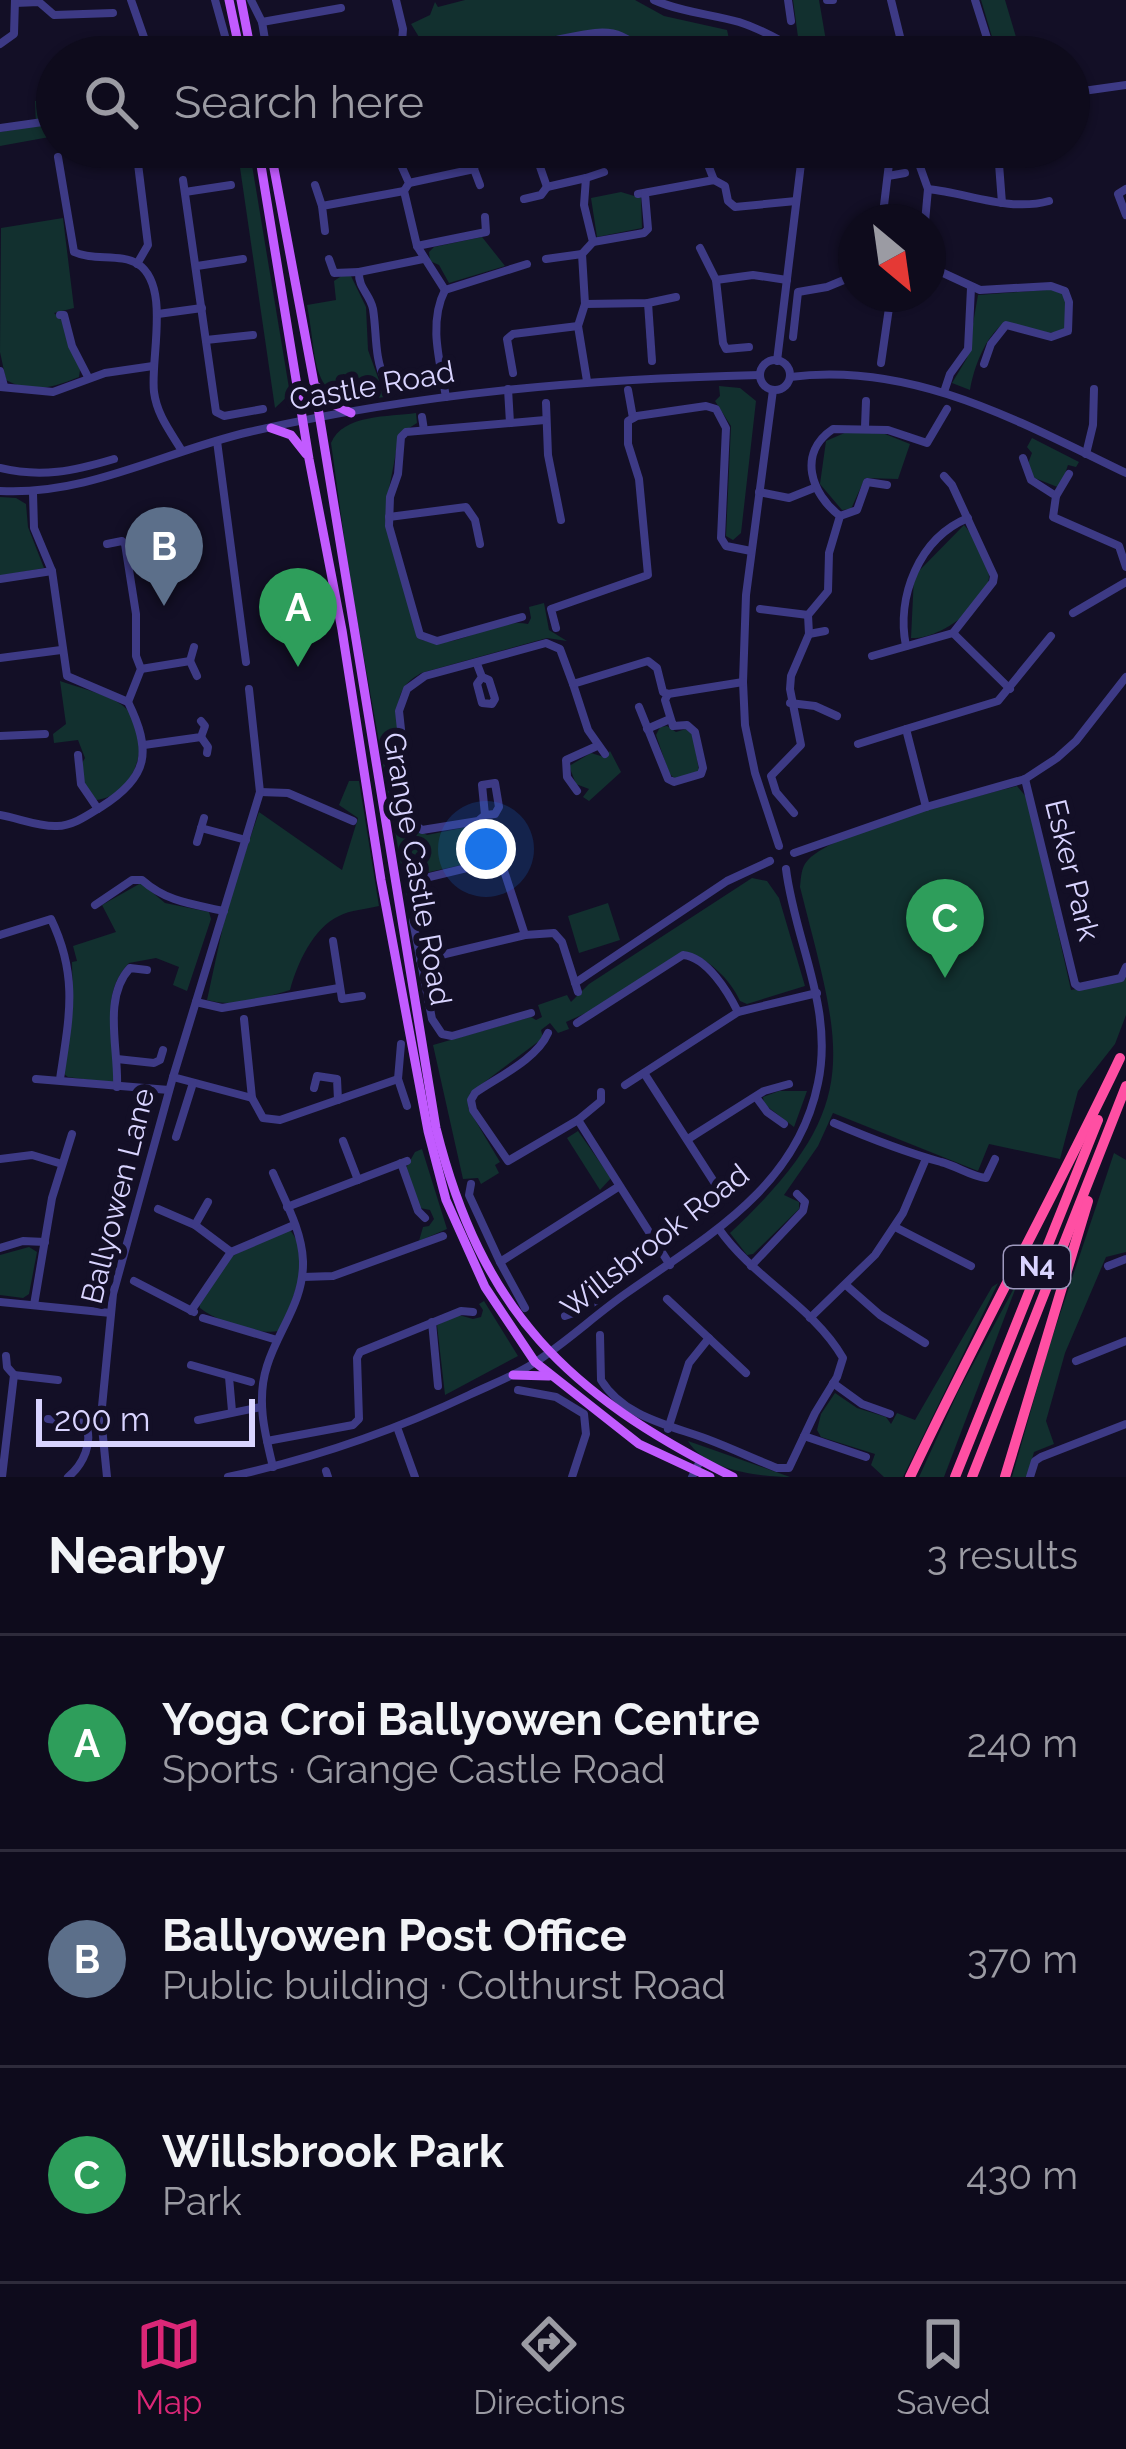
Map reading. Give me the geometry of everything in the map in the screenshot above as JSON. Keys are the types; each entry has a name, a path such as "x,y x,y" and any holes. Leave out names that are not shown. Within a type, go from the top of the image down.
{"highway":[{"name":"N4","path":"955,1477 1126,1043"},
{"path":"910,1477 1120,1058"},
{"name":"N4","path":"972,1477 1126,1086"},
{"path":"1005,1477 1116,1112"}],"main road":[{"path":"229,0 237,36"},
{"path":"241,0 248,36"},
{"name":"Grange Castle Road","path":"262,168 381,880 438,1175 485,1286 535,1362 639,1444 710,1477"},
{"name":"Grange Castle Road","path":"273,168 314,382 436,1128 452,1190 480,1256 554,1356 611,1407 696,1470 733,1477"},
{"path":"314,382 326,398 351,413"},
{"path":"271,428 291,435 309,459"},
{"path":"513,1375 549,1376"}],"street":[{"path":"131,0 144,36"},
{"path":"215,0 225,36"},
{"path":"251,0 264,36"},
{"path":"396,0 404,36"},
{"path":"654,0 772,36"},
{"path":"787,16 788,0"},
{"path":"891,0 900,36"},
{"path":"975,0 986,36"},
{"path":"0,44 14,34 15,2 39,2 54,14 113,13"},
{"path":"714,17 716,5"},
{"path":"262,22 338,8"},
{"path":"580,36 622,36"},
{"path":"1090,90 1126,85"},
{"path":"0,128 36,123"},
{"path":"60,168 74,252 137,264 148,276 158,314 153,366 157,405 182,451"},
{"path":"137,264 148,245 138,168"},
{"path":"400,168 417,246 445,290"},
{"path":"540,168 547,187"},
{"path":"709,168 735,207 796,200"},
{"path":"777,361 800,168"},
{"path":"885,204 889,168"},
{"path":"920,168 928,189 927,204"},
{"path":"999,168 1002,203"},
{"path":"322,206 474,169 480,185"},
{"path":"524,199 541,195 547,187 604,172"},
{"path":"888,176 905,173"},
{"path":"586,178 584,206 593,242"},
{"path":"183,180 216,412 224,416 262,410"},
{"path":"547,260 582,254 593,242 644,233 648,229 642,194 714,180"},
{"path":"185,191 231,185"},
{"path":"315,185 325,231"},
{"path":"928,189 1002,203 1049,201"},
{"path":"1126,189 1118,194 1126,215"},
{"path":"417,246 488,236 485,217"},
{"path":"700,248 716,280 723,343 727,349 749,346"},
{"path":"582,254 585,304 578,326 587,381"},
{"path":"329,259 334,273 330,284"},
{"path":"334,273 423,259"},
{"path":"197,266 244,260"},
{"path":"445,290 527,264"},
{"path":"359,272 358,282 373,304 376,359 385,380"},
{"path":"716,280 753,275 787,280"},
{"path":"946,275 971,288 1060,286 1069,302 1070,324 1063,334 1051,337 1006,325 991,344 984,364"},
{"path":"793,338 798,292 838,282"},
{"path":"944,392 968,349 971,288"},
{"path":"445,290 436,315 436,334 446,397"},
{"path":"585,304 648,303 676,297"},
{"path":"648,303 652,361"},
{"path":"158,314 202,308"},
{"path":"881,363 888,312"},
{"path":"60,315 64,315 72,346 88,377"},
{"path":"513,373 507,339 513,334 578,326"},
{"path":"206,340 253,335"},
{"path":"777,361 786,365 790,377 786,386 773,390 762,383 760,375 764,366 777,361"},
{"path":"0,371 2,387 53,392 88,377 153,366"},
{"name":"Castle Road","path":"0,491 33,493 110,476 271,428 446,397 587,381 760,375"},
{"path":"790,377 843,376 944,392 1016,419 1126,473"},
{"path":"508,389 510,423"},
{"path":"1086,454 1094,425 1094,389"},
{"path":"556,628 551,609 648,575 639,479 626,430 633,418 628,390"},
{"path":"773,390 751,551 743,682 745,725 755,773 779,845"},
{"path":"713,391 712,407 726,428 721,538 726,546 751,551"},
{"path":"865,427 866,401"},
{"path":"546,403 544,420 561,520"},
{"path":"633,418 712,407"},
{"path":"840,517 814,488 812,460 823,436 833,429 865,427 927,443 947,409"},
{"path":"422,417 424,430"},
{"path":"522,617 437,640 420,635 389,517 401,437 406,432 544,420"},
{"path":"217,441 247,662"},
{"path":"1023,458 1031,480 1056,496"},
{"path":"0,468 58,473 113,459"},
{"path":"1070,474 1056,496 1052,517 1124,550 1126,566"},
{"path":"872,656 952,633 994,576 944,476"},
{"path":"840,517 857,510 868,482 887,485"},
{"path":"759,492 789,498 814,488"},
{"path":"33,493 34,528 52,572 65,670 73,680 128,702"},
{"path":"389,517 466,507 475,520 480,544"},
{"path":"794,813 782,802 771,776 801,745 790,703 791,676 809,634 808,615 828,591 829,553 840,517"},
{"path":"906,646 913,570 950,530 968,518"},
{"path":"107,544 125,544 136,614 136,661 141,669"},
{"path":"0,579 52,572"},
{"path":"1073,613 1126,582"},
{"path":"760,609 808,615"},
{"path":"809,634 825,631"},
{"path":"952,633 1010,689"},
{"path":"858,744 989,705 1010,689 1051,636"},
{"path":"485,815 478,821 422,830 411,822 401,699 407,688 425,676 555,644 601,750 566,760 571,787 577,791"},
{"path":"194,647 190,661 197,676"},
{"path":"0,658 61,650"},
{"path":"141,669 190,661"},
{"path":"573,684 648,661 657,668 663,692 668,694 743,682"},
{"path":"477,664 482,677"},
{"path":"0,814 62,826 98,809 136,779 144,746 128,702 141,669"},
{"path":"794,853 926,806 1021,780 1076,741 1126,676"},
{"name":"Ballyowen Lane","path":"107,1477 101,1417 118,1272 260,792 249,689"},
{"path":"639,707 668,779 674,782 701,774 704,767 695,733 687,725 673,726 665,700 668,694"},
{"path":"790,703 815,706 837,716"},
{"path":"647,729 670,719"},
{"path":"201,721 206,726 201,737"},
{"path":"906,730 926,806"},
{"path":"0,736 45,734"},
{"path":"144,746 201,737"},
{"path":"201,737 207,753"},
{"path":"78,755 80,784 98,809"},
{"name":"Esker Park","path":"1021,780 1075,984 1081,987 1120,978 1126,967"},
{"path":"260,792 288,793 353,821"},
{"path":"197,842 202,823 246,840"},
{"path":"494,840 524,934"},
{"path":"779,845 794,853 786,869 770,861 779,845"},
{"path":"421,879 500,860"},
{"path":"419,960 545,932 559,936 576,987 727,881 770,861"},
{"name":"Willsbrook Road","path":"228,1477 397,1427 554,1356 629,1291 718,1229 771,1182 806,1123 821,1064 817,993 786,869"},
{"path":"95,905 132,880 142,880 171,902 224,911"},
{"path":"0,935 51,919 57,932 71,984 59,1079"},
{"path":"413,922 432,1019 442,1034 452,1036 531,1013"},
{"path":"333,941 342,999 362,996"},
{"path":"577,1023 691,954 738,1012"},
{"path":"117,1088 114,1025 119,983 130,968 147,970"},
{"path":"196,1002 222,1008 339,988"},
{"path":"626,1085 738,1012 817,993"},
{"path":"244,1019 252,1099 263,1118 280,1120 398,1079"},
{"path":"548,1034 547,1040 471,1100 506,1161 578,1120 601,1101 601,1092"},
{"path":"401,1044 398,1079 407,1106"},
{"path":"117,1059 154,1064 163,1050"},
{"path":"644,1073 725,1199"},
{"path":"314,1088 317,1076 337,1079 338,1100"},
{"path":"173,1077 252,1099"},
{"path":"36,1079 169,1090"},
{"path":"176,1137 193,1083"},
{"path":"688,1139 756,1097 789,1084"},
{"path":"756,1097 784,1124"},
{"path":"578,1120 670,1265"},
{"path":"834,1123 925,1161 944,1162 986,1178 995,1159"},
{"path":"34,1305 72,1134"},
{"path":"343,1143 358,1180"},
{"path":"0,1159 32,1155 62,1164"},
{"path":"810,1318 847,1286 895,1227 925,1161"},
{"path":"287,1207 404,1162 418,1211 425,1219"},
{"path":"273,1173 302,1249 302,1277 291,1317 267,1366 261,1407 273,1467"},
{"path":"471,1184 469,1195 525,1308"},
{"path":"500,1262 618,1187"},
{"path":"751,1266 803,1211 805,1202 797,1194"},
{"path":"195,1226 208,1202"},
{"path":"158,1209 195,1226 231,1252"},
{"path":"196,1314 231,1252 294,1225"},
{"path":"895,1227 971,1266"},
{"path":"600,1335 604,1386 630,1408 668,1429 702,1437 786,1470 843,1358 810,1318 751,1266 718,1229"},
{"path":"302,1277 333,1276 443,1236"},
{"path":"0,1248 23,1241 45,1242"},
{"path":"565,1316 581,1310 628,1275 653,1244"},
{"path":"1108,1265 1126,1259"},
{"path":"134,1281 196,1314 278,1340"},
{"path":"847,1286 880,1316 926,1342"},
{"path":"667,1298 746,1373"},
{"path":"0,1302 111,1313"},
{"path":"267,1441 352,1425 359,1419 360,1352 461,1311 473,1312"},
{"path":"432,1322 438,1386"},
{"path":"668,1429 689,1363 709,1338"},
{"path":"1076,1361 1126,1342"},
{"path":"7,1356 14,1375 58,1380"},
{"path":"191,1365 251,1382"},
{"path":"2,1477 5,1402 14,1375"},
{"path":"229,1376 232,1411"},
{"path":"833,1383 862,1404 890,1414"},
{"path":"518,1390 556,1397 584,1414 586,1434 573,1475 584,1477"},
{"path":"198,1420 261,1407"},
{"path":"48,1419 86,1424 89,1431 83,1460 68,1477"},
{"path":"1030,1477 1041,1457 1126,1424"},
{"path":"397,1427 415,1477"},
{"path":"804,1436 866,1457"}],"green space":[{"path":"465,0 635,0 664,16 727,30 728,36 625,36 615,32 418,36 411,24 430,15 435,2 438,7"},
{"path":"793,0 819,0 825,36 798,36"},
{"path":"981,0 1005,0 1016,36 992,36"},
{"path":"36,126 36,139 0,146 0,132"},
{"path":"240,168 252,168 290,394 275,408"},
{"path":"621,192 641,198 642,228 597,237 591,198"},
{"path":"63,218 74,308 54,313 62,320 79,377 51,386 25,387 6,380 0,352 1,228"},
{"path":"482,237 505,266 449,283 439,265 430,261 434,247"},
{"path":"351,276 366,307 368,350 385,397 342,396 329,389 316,364 307,305 336,300 334,281"},
{"path":"1059,289 1064,294 1068,325 1063,331 1049,333 1004,323 981,353 970,390 952,383 967,358 978,295"},
{"path":"719,386 740,388 756,401 741,533 733,540 726,536 731,426 715,401"},
{"path":"416,413 417,423 398,435 386,523 418,638 444,642 501,625 528,624 529,607 544,603 549,630 567,641 547,638 421,673 403,689 398,738 410,825 427,835 497,821 506,855 416,875 420,918 411,920 350,580 331,443 356,422"},
{"path":"849,431 885,434 910,444 898,479 865,478 851,509 842,510 820,484 826,441"},
{"path":"1032,438 1079,462 1076,467 1068,465 1060,488 1032,477 1027,466 1032,453 1027,447"},
{"path":"0,497 26,504 28,527 44,568 0,576"},
{"path":"964,525 987,564 986,588 960,619 935,633 911,638 914,576"},
{"path":"60,681 108,697 132,716 138,730 138,760 123,787 111,796 96,800 85,788 81,765 85,758 78,740 54,743 53,734 66,724"},
{"path":"660,727 693,734 699,771 675,779 669,773 656,735"},
{"path":"610,751 621,772 589,801 583,797 589,789 576,784 569,766 591,753 604,757"},
{"path":"349,781 359,781 379,906 343,914 321,929 302,958 290,990 238,1002 207,1000 228,903 259,812 342,870 358,818 339,805"},
{"path":"1017,786 1028,799 1071,990 1123,981 1126,976 1126,1015 1115,1044 1078,1091 1060,1159 989,1144 978,1171 833,1113 818,1146 784,1195 799,1202 799,1209 747,1255 730,1233 805,1148 823,1111 832,1074 826,993 800,887 804,866 824,848 875,826"},
{"path":"752,878 767,881 779,898 805,986 747,1004 717,970 684,953 566,1022 569,1029 558,1033 550,1023 541,1030 543,1038 470,1093 468,1108 500,1162 495,1165 499,1173 481,1184 478,1178 463,1179 433,1045 531,1017 536,1020 542,1017 538,1005 567,995 571,1002 589,984"},
{"path":"141,883 165,903 209,912 211,919 187,991 173,985 179,967 156,958 129,963 113,991 111,1006 113,1083 68,1077 64,1074 73,1005 72,962 77,961 73,946 116,932 102,905"},
{"path":"608,903 620,940 579,953 568,916"},
{"path":"779,1091 807,1091 794,1127 764,1104 763,1097"},
{"path":"578,1131 611,1178 600,1190 567,1138"},
{"path":"422,1149 447,1229 419,1241 423,1227 434,1219 430,1210 420,1208 406,1168"},
{"path":"1114,1153 1126,1160 1126,1252 1106,1257 1065,1353 1046,1421 1054,1444 1034,1452 1027,1477 1012,1477 1048,1350"},
{"path":"289,1229 300,1253 300,1266 279,1331 238,1326 200,1308 232,1256"},
{"path":"29,1247 37,1252 29,1294 23,1298 0,1295 0,1255"},
{"path":"1019,1279 944,1477 919,1477 958,1392"},
{"path":"998,1283 903,1477 884,1477 871,1465 875,1454 821,1437 817,1430 821,1414 835,1393 857,1408 886,1417 891,1424 897,1413 915,1420"},
{"path":"484,1301 518,1356 445,1395 437,1325 459,1315 481,1317 479,1304"},
{"path":"688,1441 790,1477 719,1465"}],"place":[{"name":"Ballyowen Post Office","path":"164,606"},
{"name":"Yoga Croi Ballyowen Centre","path":"298,667"},
{"name":"Willsbrook Park","path":"945,978"}]}
